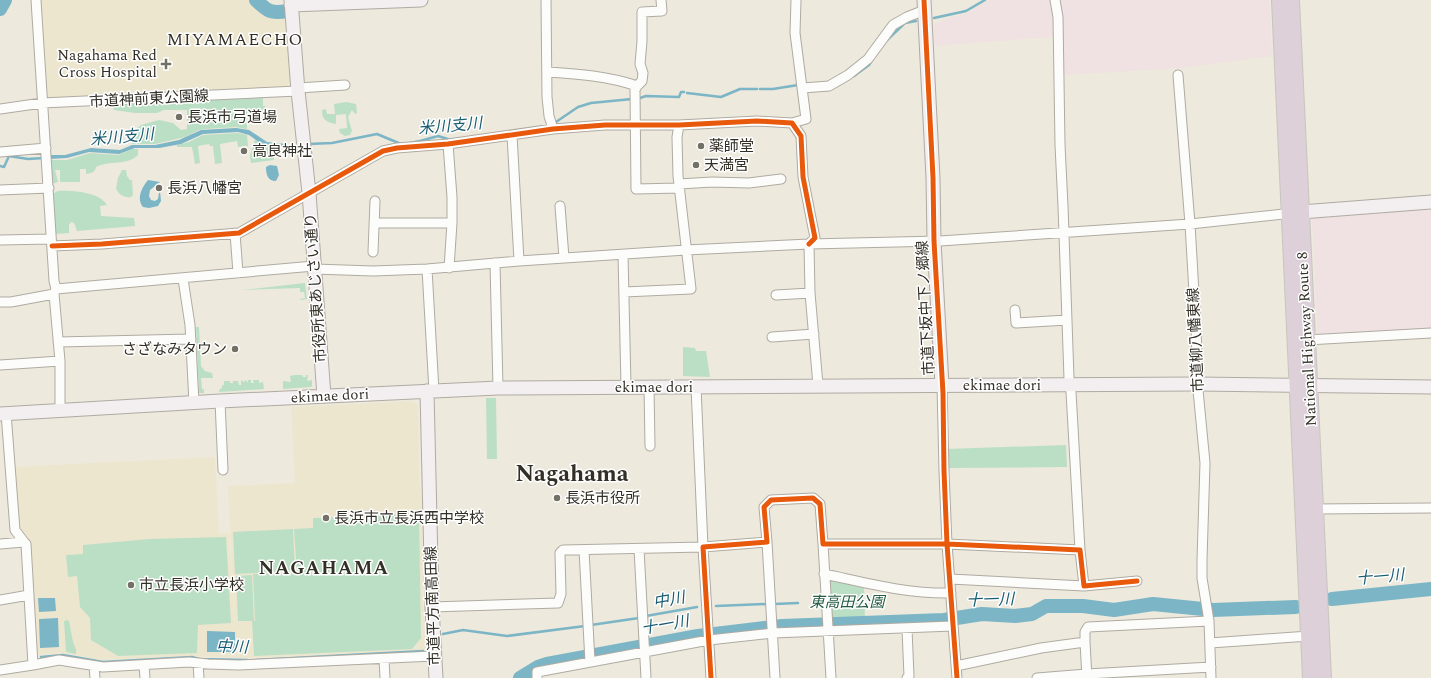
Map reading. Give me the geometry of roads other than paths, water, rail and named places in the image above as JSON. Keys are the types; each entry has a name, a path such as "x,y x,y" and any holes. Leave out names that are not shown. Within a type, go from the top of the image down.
{"highway":[{"name":"National Highway Route 8","path":"1280,0 1295,212 1307,340 1303,385 1315,509 1323,678"},
{"name":"National Highway Route 8","path":"1291,0 1295,212 1303,385 1311,678"}],"main road":[{"path":"296,5 365,1 421,0"},
{"path":"296,5 300,10 297,19 300,58 298,90"},
{"name":"市役所東あじさい通り","path":"296,5 298,90 310,193 324,396"},
{"name":"市道下坂中下ノ郷線","path":"925,5 933,170 934,241 942,385"},
{"path":"1295,212 1431,202"},
{"name":"ekimae dori","path":"3,414 220,401 498,388 626,386 696,387 818,385 1198,384 1431,387"},
{"name":"市道平方南高田線","path":"430,391 432,606 436,678"}],"street":[{"path":"36,0 60,361 60,410"},
{"path":"546,0 548,72 547,97 549,116 553,129"},
{"path":"661,0 662,11 642,12 640,64 642,81 635,90 636,189 712,182 749,183 781,179"},
{"path":"0,240 102,244 239,233 383,151 396,148 448,144 553,129 605,125 679,126 757,121 792,123 806,119 796,32 796,0"},
{"path":"1056,0 1058,18 1060,145 1069,385 1071,392 1080,550 1084,586"},
{"path":"803,88 829,86 848,75 868,59 893,25 925,5"},
{"path":"548,72 579,74 619,80 637,86"},
{"name":"市道柳八幡東線","path":"1178,75 1190,224 1198,384 1205,463 1202,578 1208,612 1211,678"},
{"name":"市道神前東公園線","path":"0,109 42,103 298,90 345,85"},
{"path":"792,123 801,136 803,177 815,238 809,244 810,293 818,385"},
{"path":"624,292 690,289 679,186 677,137 679,126"},
{"path":"512,135 519,260"},
{"path":"448,144 452,197 449,268"},
{"path":"0,152 46,148"},
{"path":"0,190 49,188"},
{"path":"373,252 375,201"},
{"path":"560,206 564,258"},
{"path":"0,302 12,302 55,292 238,273 314,268 373,271 449,268 519,260 623,255 686,250 809,244 934,241 1190,224 1295,212"},
{"path":"374,223 452,223"},
{"path":"235,233 238,273"},
{"path":"623,255 626,386"},
{"path":"494,263 498,388"},
{"path":"427,269 430,391"},
{"path":"183,278 191,339 194,403"},
{"path":"776,295 810,293"},
{"path":"1015,310 1016,323 1067,320"},
{"path":"1307,340 1431,333"},
{"path":"772,337 814,334"},
{"path":"58,342 191,339"},
{"path":"0,365 60,361"},
{"name":"市道下坂中下ノ郷線","path":"942,385 947,544 957,678"},
{"path":"649,387 650,446"},
{"path":"696,387 702,547 711,678"},
{"path":"220,401 223,470"},
{"path":"3,414 15,530 26,544 33,665"},
{"path":"775,678 764,507 771,500 814,498 820,504 831,678"},
{"path":"1315,509 1431,508"},
{"path":"0,544 24,542"},
{"path":"432,606 558,603 561,594 561,552 564,550 702,547 767,542"},
{"path":"823,544 947,544 1080,550"},
{"path":"639,549 646,678"},
{"path":"584,550 590,658"},
{"path":"824,574 907,592 928,594 950,593"},
{"path":"950,578 1084,586 1137,581"},
{"path":"0,600 29,595"},
{"path":"1087,676 1085,632 1088,627 1208,612"},
{"path":"537,678 537,672 590,658 708,636 772,629 827,627 907,629 952,621"},
{"path":"907,629 909,676 907,678"},
{"path":"1210,643 1309,636"},
{"path":"956,666 1040,648 1085,642"},
{"path":"0,670 59,660 102,667 189,662 239,665 434,656"},
{"path":"384,659 384,678"},
{"path":"198,663 199,678"},
{"path":"144,665 145,678"},
{"path":"94,666 95,678"},
{"path":"1037,678 1211,667"}],"water":[{"path":"236,128 249,130 267,142 286,144 287,147 263,145 249,135 238,132 203,134 181,144 159,148 135,148 119,154 89,152 67,158 50,159 50,155 65,155 91,148 120,150 132,145 155,145 179,140 201,130"},
{"path":"270,165 277,166 279,175 276,181 269,179 267,175 266,167"},
{"path":"148,180 160,182 150,190 149,196 151,200 155,201 158,199 160,191 161,201 158,206 149,208 143,207 140,200 142,190"},
{"path":"38,598 55,598 56,611 39,612"},
{"path":"58,618 59,647 40,648 39,619"},
{"path":"207,631 235,632 235,652 207,652"}],"waterway":[{"path":"0,9 5,0"},
{"path":"256,0 270,11 287,11"},
{"name":"米川支川","path":"934,18 966,11 985,0"},
{"name":"米川支川","path":"887,40 905,23 916,21"},
{"name":"米川支川","path":"854,76 869,65 872,60"},
{"name":"米川支川","path":"760,89 800,86"},
{"name":"米川支川","path":"687,93 721,97 740,89 757,89"},
{"name":"米川支川","path":"640,98 646,96 679,97 681,92 684,92"},
{"name":"米川支川","path":"553,124 578,107 591,103 632,99"},
{"name":"米川支川","path":"308,144 332,143 377,134 401,144"},
{"name":"米川支川","path":"410,143 438,136 451,140"},
{"name":"米川支川","path":"0,166 4,167 9,156 28,159 44,158"},
{"name":"十一川","path":"1332,599 1431,589"},
{"name":"中川","path":"774,604 798,603"},
{"name":"中川","path":"716,606 766,604"},
{"name":"十一川","path":"520,678 538,667 547,664 698,636 782,626 944,620 982,614 1015,616 1032,614 1046,606 1083,606 1114,610 1153,604 1213,610 1296,607"},
{"name":"中川","path":"646,616 697,607"},
{"name":"中川","path":"591,625 639,618"},
{"name":"中川","path":"443,634 463,630 507,636 585,626"},
{"name":"中川","path":"256,660 423,651"},
{"name":"中川","path":"41,657 63,655 103,662 192,657 199,659 247,660"}],"place":[{"name":"Nagahama Red Cross Hospital","path":"166,64"},
{"name":"長浜市弓道場","path":"179,117"},
{"name":"薬師堂","path":"701,146"},
{"name":"高良神社","path":"244,151"},
{"name":"天満宮","path":"696,165"},
{"name":"長浜八幡宮","path":"159,188"},
{"name":"さざなみタウン","path":"235,349"},
{"name":"長浜市役所","path":"557,498"},
{"name":"長浜市立長浜西中学校","path":"326,518"},
{"name":"市立長浜小学校","path":"131,585"}],"district":[{"name":"MIYAMAECHO","path":"235,40"},
{"name":"Nagahama","path":"572,474"},
{"name":"NAGAHAMA","path":"324,568"}],"park label":[{"name":"東高田公園","path":"847,602"}]}
